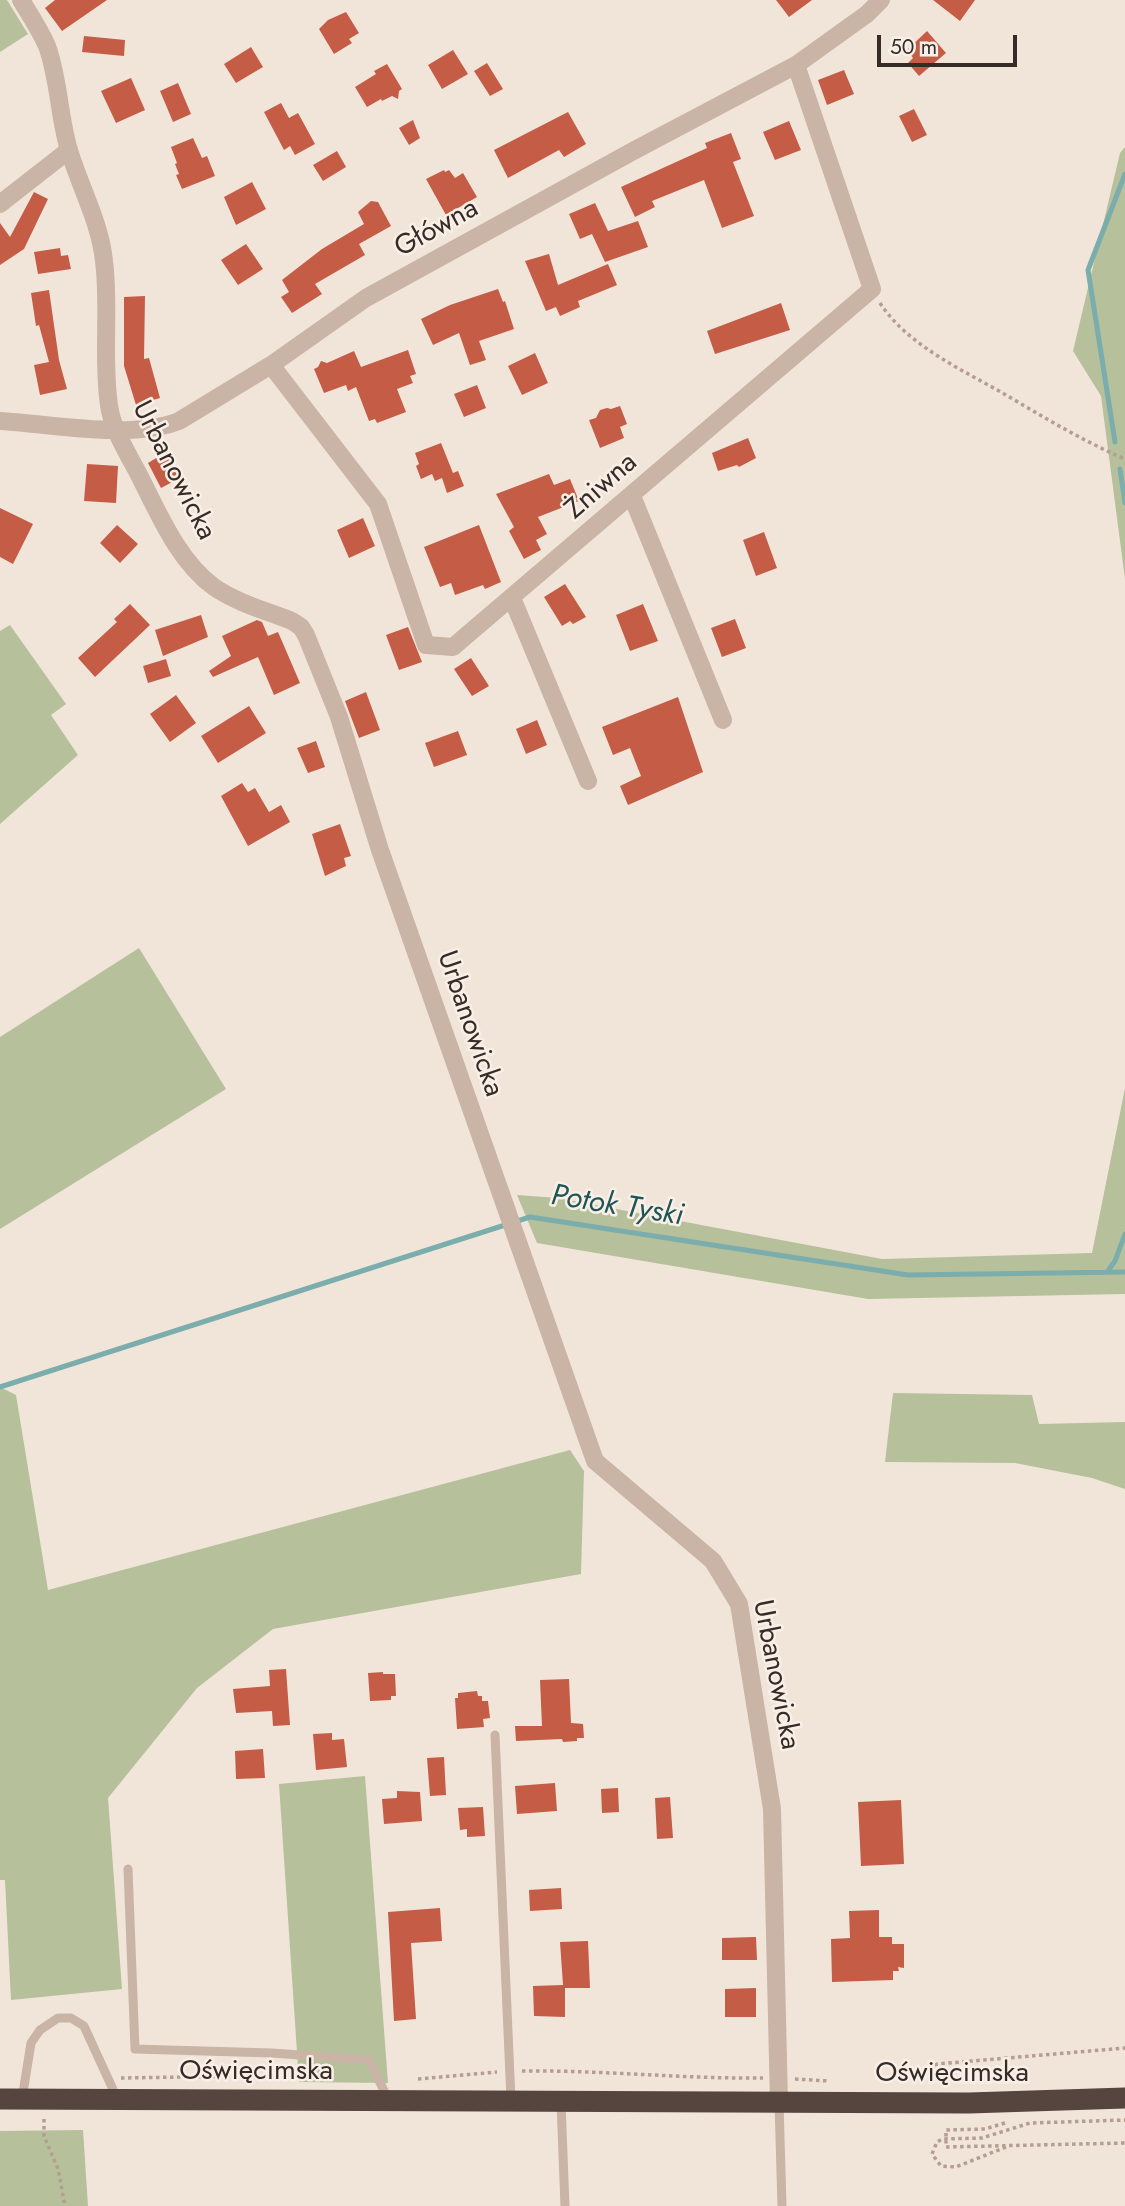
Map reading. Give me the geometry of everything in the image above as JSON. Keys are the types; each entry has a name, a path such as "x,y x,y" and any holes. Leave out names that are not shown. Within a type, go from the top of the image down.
{"highway":[{"name":"Oświęcimska","path":"0,2099 969,2103 1125,2098"}],"street":[{"name":"Urbanowicka","path":"21,0 48,49 69,150 88,198 104,261 109,406 116,430 162,520 184,555 200,574 214,587 232,597 292,621 301,627 306,635 339,717 380,850 595,1461 713,1561 739,1604 772,1809 779,2102"},
{"name":"Główna","path":"0,421 116,430 163,427 179,421 271,365 366,298 796,65 867,14 881,0"},
{"path":"796,65 872,289"},
{"path":"0,204 69,150"},
{"name":"Żniwna","path":"271,365 378,504 426,645 453,647 872,289"},
{"path":"632,496 723,720"},
{"path":"512,598 588,781"}],"lane":[{"path":"495,1735 511,2102"},
{"path":"128,1869 135,2049 272,2053 369,2060 388,2101"},
{"path":"22,2099 31,2043 40,2030 58,2018 71,2018 84,2026 118,2099"},
{"path":"561,2101 565,2206"},
{"path":"779,2102 782,2206"}],"path":[{"path":"872,289 891,317 916,340 1045,418 1125,459"},
{"path":"927,2082 913,2082 920,2073 937,2064 1125,2048"},
{"path":"418,2079 510,2071 583,2070 716,2079 832,2081"},
{"path":"108,2078 249,2076 287,2080"},
{"path":"44,2099 44,2136 58,2169 65,2206"},
{"path":"1017,2119 1030,2123"},
{"path":"1006,2147 956,2166 937,2163 932,2154 937,2142 946,2139 982,2138 1030,2123 1125,2120"},
{"path":"1006,2122 985,2129 946,2130 946,2147 1125,2144"}],"green space":[{"path":"0,0 7,0 28,34 0,52"},
{"path":"1125,147 1125,579 1101,396 1073,351 1120,153"},
{"path":"10,625 66,704 51,715 78,755 0,824 0,631"},
{"path":"139,948 226,1089 0,1229 0,1037"},
{"path":"1125,1088 1125,1294 868,1299 537,1243 517,1195 558,1198 882,1259 1092,1253"},
{"path":"0,1387 16,1395 48,1590 570,1450 584,1471 581,1574 273,1629 197,1688 108,1798 122,1989 11,2000 5,1880 0,1880"},
{"path":"893,1393 1032,1395 1039,1424 1125,1422 1125,1489 1092,1478 1015,1463 885,1462"},
{"path":"365,1776 388,2083 299,2082 279,1784"},
{"path":"83,2130 88,2206 0,2206 0,2131"}],"building":[{"path":"55,0 107,0 62,31 45,8"},
{"path":"776,0 812,0 789,17"},
{"path":"933,0 975,0 960,21"},
{"path":"346,12 359,33 349,39 352,43 334,54 319,29 328,20"},
{"path":"927,31 946,53 919,76 908,63 913,58 907,50"},
{"path":"84,36 125,40 124,56 82,52"},
{"path":"251,47 263,67 236,83 224,64"},
{"path":"453,50 468,74 442,89 428,65"},
{"path":"487,63 503,89 490,96 474,71"},
{"path":"387,64 402,89 398,99 392,96 367,107 355,87"},
{"path":"844,70 854,94 827,105 818,80"},
{"path":"131,78 145,110 116,123 101,91"},
{"path":"178,83 191,114 173,122 160,91"},
{"path":"281,103 289,118 298,113 315,144 295,155 290,146 284,150 264,112"},
{"path":"914,109 927,135 912,142 899,116"},
{"path":"568,112 586,144 564,157 559,150 508,178 494,150"},
{"path":"413,120 420,138 409,145 399,128"},
{"path":"789,121 801,150 775,160 763,132"},
{"path":"731,133 741,159 733,162 754,216 722,228 704,180 652,201 655,207 635,217 621,187 707,148 705,143"},
{"path":"193,138 202,158 207,156 215,176 182,189 176,175 179,174 171,147"},
{"path":"337,151 346,167 323,181 313,165"},
{"path":"449,170 455,178 463,173 477,197 446,215 426,179"},
{"path":"252,182 266,209 236,225 224,197"},
{"path":"34,192 48,199 24,249 0,265 0,223 10,237"},
{"path":"371,201 378,202 391,226 359,244 365,255 315,284 322,294 292,313 281,297 289,292 282,280 322,249 364,224 358,212"},
{"path":"595,203 608,231 638,221 648,247 605,262 592,234 580,239 569,214"},
{"path":"246,244 263,269 238,285 221,260"},
{"path":"60,248 61,256 68,255 71,269 38,274 34,252"},
{"path":"549,254 558,285 608,264 617,285 578,301 580,307 560,316 556,307 546,311 525,261"},
{"path":"498,289 514,329 479,341 486,360 470,365 459,333 433,345 421,319 450,305"},
{"path":"49,290 59,360 67,389 40,395 34,365 49,362 39,325 36,326 31,293"},
{"path":"145,296 144,359 149,358 160,398 136,405 124,366 124,297"},
{"path":"781,303 790,330 715,354 707,331"},
{"path":"408,350 416,374 410,376 413,383 397,389 406,412 377,423 375,419 369,421 356,387 348,391 346,385 324,393 314,369 321,361 327,363 354,351 361,367"},
{"path":"535,353 548,383 522,395 508,366"},
{"path":"477,385 486,408 464,417 454,394"},
{"path":"620,406 627,424 620,427 624,438 600,448 589,420 596,418 600,410"},
{"path":"748,438 756,458 739,467 737,465 718,471 712,453"},
{"path":"441,443 453,473 458,471 464,486 447,493 442,478 435,481 432,474 421,479 416,466 419,464 415,453"},
{"path":"163,454 168,456 180,478 161,488 148,463"},
{"path":"87,464 118,466 116,503 84,501"},
{"path":"549,474 554,485 570,479 579,501 538,517 547,534 536,540 541,550 524,559 509,531 514,527 496,494"},
{"path":"0,508 33,524 13,564 0,557"},
{"path":"363,518 375,546 349,558 337,530"},
{"path":"117,525 138,544 120,563 100,543"},
{"path":"479,525 501,582 485,589 483,585 455,595 451,583 440,587 424,547"},
{"path":"764,532 777,568 756,576 743,540"},
{"path":"565,584 586,617 562,626 544,597"},
{"path":"130,604 150,625 95,677 78,658 117,622 114,619"},
{"path":"643,604 658,641 630,651 616,615"},
{"path":"201,615 208,637 163,656 155,630"},
{"path":"735,619 746,648 722,657 711,628"},
{"path":"257,620 262,622 268,636 278,632 300,683 274,695 258,657 213,677 209,671 231,656 222,636"},
{"path":"408,627 422,662 399,670 386,635"},
{"path":"471,658 489,686 472,696 454,669"},
{"path":"166,659 171,676 148,683 143,666"},
{"path":"366,692 380,730 359,738 345,701"},
{"path":"176,695 196,723 170,742 150,714"},
{"path":"678,697 703,772 628,805 620,786 641,776 630,748 613,755 602,727"},
{"path":"249,706 266,733 218,763 201,736"},
{"path":"537,720 547,745 526,754 516,729"},
{"path":"458,731 467,755 434,767 425,743"},
{"path":"316,741 325,767 308,773 297,748"},
{"path":"242,783 248,792 255,788 269,812 281,805 290,822 248,846 221,796"},
{"path":"340,824 351,856 344,858 346,866 325,876 312,834"},
{"path":"286,1669 290,1725 273,1726 272,1711 236,1713 233,1689 270,1686 269,1670"},
{"path":"368,1673 395,1674 396,1696 391,1696 391,1700 370,1701"},
{"path":"569,1679 571,1723 583,1724 584,1738 563,1742 562,1739 516,1741 515,1726 542,1726 540,1680"},
{"path":"477,1691 478,1696 482,1696 482,1701 488,1701 490,1718 483,1719 484,1727 457,1729 455,1698 458,1698 458,1693"},
{"path":"332,1733 332,1740 344,1739 347,1767 316,1770 313,1734"},
{"path":"263,1749 265,1778 236,1779 235,1751"},
{"path":"444,1757 446,1795 430,1796 427,1758"},
{"path":"555,1783 557,1811 517,1814 515,1786"},
{"path":"618,1788 619,1812 602,1813 601,1789"},
{"path":"397,1791 420,1792 422,1821 384,1824 382,1799 397,1798"},
{"path":"670,1797 673,1838 657,1839 655,1798"},
{"path":"901,1800 904,1864 861,1866 858,1802"},
{"path":"483,1807 485,1836 467,1837 467,1829 460,1830 458,1808"},
{"path":"561,1888 562,1909 530,1911 529,1890"},
{"path":"440,1908 442,1941 411,1943 416,2019 394,2021 388,1912"},
{"path":"879,1910 879,1937 892,1937 892,1944 904,1944 904,1968 898,1967 899,1971 893,1971 893,1980 832,1982 831,1939 850,1938 849,1911"},
{"path":"756,1937 757,1960 722,1960 722,1938"},
{"path":"588,1941 590,1988 565,1988 565,2017 534,2016 533,1986 563,1985 560,1942"},
{"path":"756,1988 756,2017 725,2017 725,1989"}],"waterway":[{"path":"1115,442 1088,270 1125,174"},
{"path":"1120,469 1125,503"},
{"name":"Potok Tyski","path":"0,1387 530,1217 908,1275 1125,1272"},
{"path":"1107,1272 1115,1261 1125,1234"}]}
